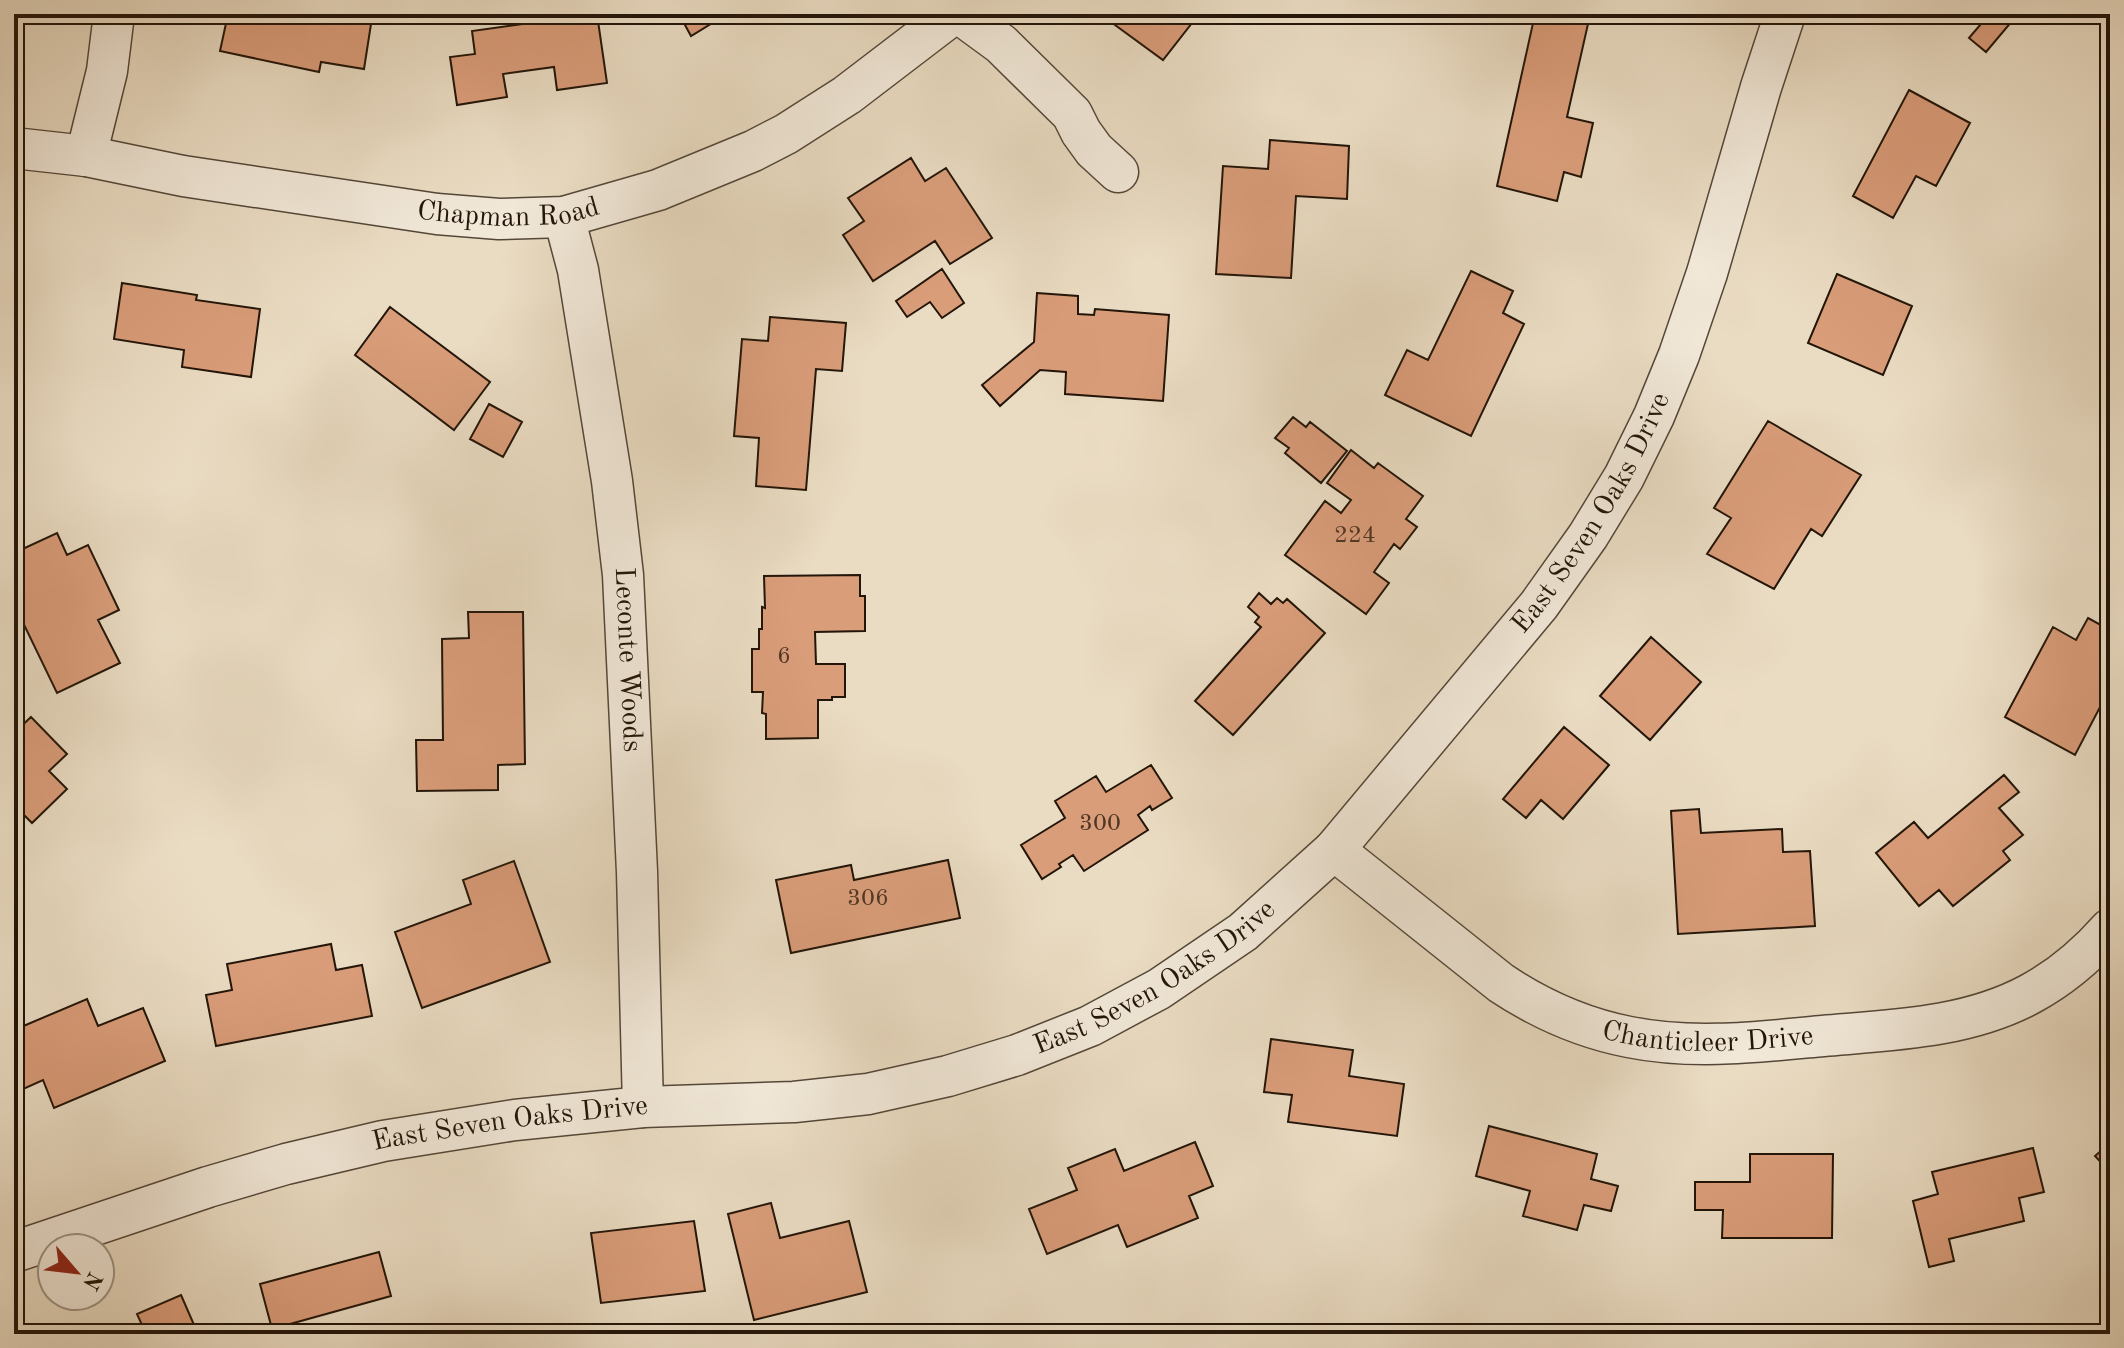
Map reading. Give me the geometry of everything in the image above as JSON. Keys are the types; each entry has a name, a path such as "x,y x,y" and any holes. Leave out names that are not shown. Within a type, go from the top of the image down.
{"street":[{"path":"86,156 107,71 114,14"},
{"name":"Chapman Road","path":"14,148 86,156 183,176 437,214 499,219 564,217 658,190 786,134 847,95 953,14"},
{"path":"960,14 1001,44 1072,114 1094,150 1118,172"},
{"name":"East Seven Oaks Drive","path":"14,1252 208,1187 286,1164 383,1141 515,1120 643,1107 794,1102 868,1094 948,1076 1017,1055 1090,1026 1159,989 1243,932 1334,850 1539,605 1588,536 1624,477 1679,355 1785,14"},
{"name":"Leconte Woods","path":"564,217 578,270 612,481 623,575 637,872 643,1107"},
{"name":"Chanticleer Drive","path":"1334,850 1522,997 1568,1020 1628,1037 1666,1042 1751,1043 1900,1029 1965,1019 2029,995 2059,976 2110,929"}],"building":[{"path":"228,14 331,14 330,18 371,24 364,69 321,62 319,72 220,51"},
{"path":"597,14 607,83 557,90 554,67 503,74 507,97 457,105 450,57 475,54 472,31"},
{"path":"679,14 727,14 691,36"},
{"path":"1100,14 1199,14 1163,60"},
{"path":"1535,14 1590,15 1567,117 1593,123 1581,177 1564,172 1557,201 1497,186"},
{"path":"1983,14 2018,14 1986,52 1969,38 1987,17"},
{"path":"1909,90 1970,123 1936,186 1916,176 1893,218 1853,196"},
{"path":"1270,140 1349,146 1347,199 1296,196 1291,278 1216,274 1223,166 1268,169"},
{"path":"911,158 925,181 946,168 992,238 950,264 935,241 873,281 843,235 864,221 848,198"},
{"path":"942,269 964,303 942,318 930,302 907,317 896,301"},
{"path":"1471,271 1513,291 1503,313 1524,324 1471,436 1385,395 1407,350 1428,360"},
{"path":"1837,274 1912,306 1883,375 1808,343"},
{"path":"122,283 197,295 196,300 260,309 251,377 182,367 184,350 114,339"},
{"path":"1037,293 1078,296 1078,314 1094,315 1095,309 1169,315 1163,401 1065,394 1066,372 1040,370 1000,406 982,385 1034,342"},
{"path":"390,307 490,382 454,430 355,355"},
{"path":"770,317 846,323 842,371 816,369 806,490 756,486 759,438 734,436 742,339 768,341"},
{"path":"489,404 522,422 503,457 470,439"},
{"path":"1293,417 1306,427 1310,422 1347,451 1321,483 1285,453 1289,448 1275,438"},
{"path":"1768,421 1861,475 1822,536 1811,529 1774,589 1707,554 1731,518 1714,508"},
{"path":"1351,450 1374,468 1378,463 1423,496 1406,519 1417,527 1400,549 1394,544 1374,572 1389,583 1366,614 1285,555 1325,501 1341,513 1351,500 1327,483"},
{"path":"57,533 67,555 88,545 119,610 98,620 120,663 57,693 14,604 14,553"},
{"path":"860,575 860,596 865,596 865,631 815,632 816,664 845,664 845,697 818,700 818,738 766,739 763,692 752,692 752,649 759,649 762,607 765,608 764,576"},
{"path":"1259,593 1271,604 1277,598 1283,603 1287,599 1325,633 1233,735 1195,701 1261,627 1255,622 1259,617 1248,607"},
{"path":"468,612 523,612 525,764 498,765 498,790 417,791 416,740 443,740 442,639 469,638"},
{"path":"2088,618 2110,630 2110,688 2075,755 2005,717 2053,627 2076,640"},
{"path":"1651,637 1701,682 1650,740 1600,696"},
{"path":"31,717 67,754 49,771 67,789 32,823 14,805 14,733"},
{"path":"1564,727 1609,765 1563,819 1541,800 1526,818 1503,799"},
{"path":"1151,765 1172,798 1152,810 1150,806 1138,815 1148,830 1084,871 1073,855 1042,879 1021,845 1065,818 1055,801 1096,776 1106,792"},
{"path":"2004,775 2019,792 1999,808 2023,835 2003,851 2010,860 1953,906 1939,890 1919,906 1876,853 1914,822 1928,838"},
{"path":"1699,809 1701,833 1782,829 1783,852 1810,851 1815,926 1678,934 1671,811"},
{"path":"948,860 960,918 791,953 776,880 851,865 854,880"},
{"path":"514,861 550,962 422,1008 395,932 471,904 463,880"},
{"path":"331,944 336,970 362,965 372,1016 216,1046 206,995 232,990 227,964"},
{"path":"87,999 98,1026 143,1008 165,1061 54,1108 43,1080 21,1090 14,1074 14,1030"},
{"path":"1271,1039 1353,1050 1349,1076 1404,1084 1397,1136 1288,1122 1292,1095 1264,1092"},
{"path":"1489,1126 1597,1154 1591,1179 1618,1186 1611,1211 1584,1205 1577,1230 1523,1216 1530,1191 1476,1176"},
{"path":"1195,1142 1213,1186 1189,1196 1198,1218 1127,1247 1118,1225 1047,1254 1029,1209 1077,1190 1068,1168 1115,1149 1124,1171"},
{"path":"2110,1143 2110,1172 2095,1156"},
{"path":"2033,1148 2044,1192 2019,1198 2024,1221 1949,1239 1954,1261 1929,1267 1913,1201 1938,1194 1932,1172"},
{"path":"1750,1154 1833,1154 1832,1238 1722,1238 1723,1210 1695,1210 1695,1182 1750,1182"},
{"path":"771,1203 780,1238 849,1221 867,1292 754,1320 728,1214"},
{"path":"694,1221 705,1291 601,1303 591,1233"},
{"path":"379,1252 391,1296 272,1329 260,1284"},
{"path":"181,1295 198,1334 146,1334 137,1314"}]}
